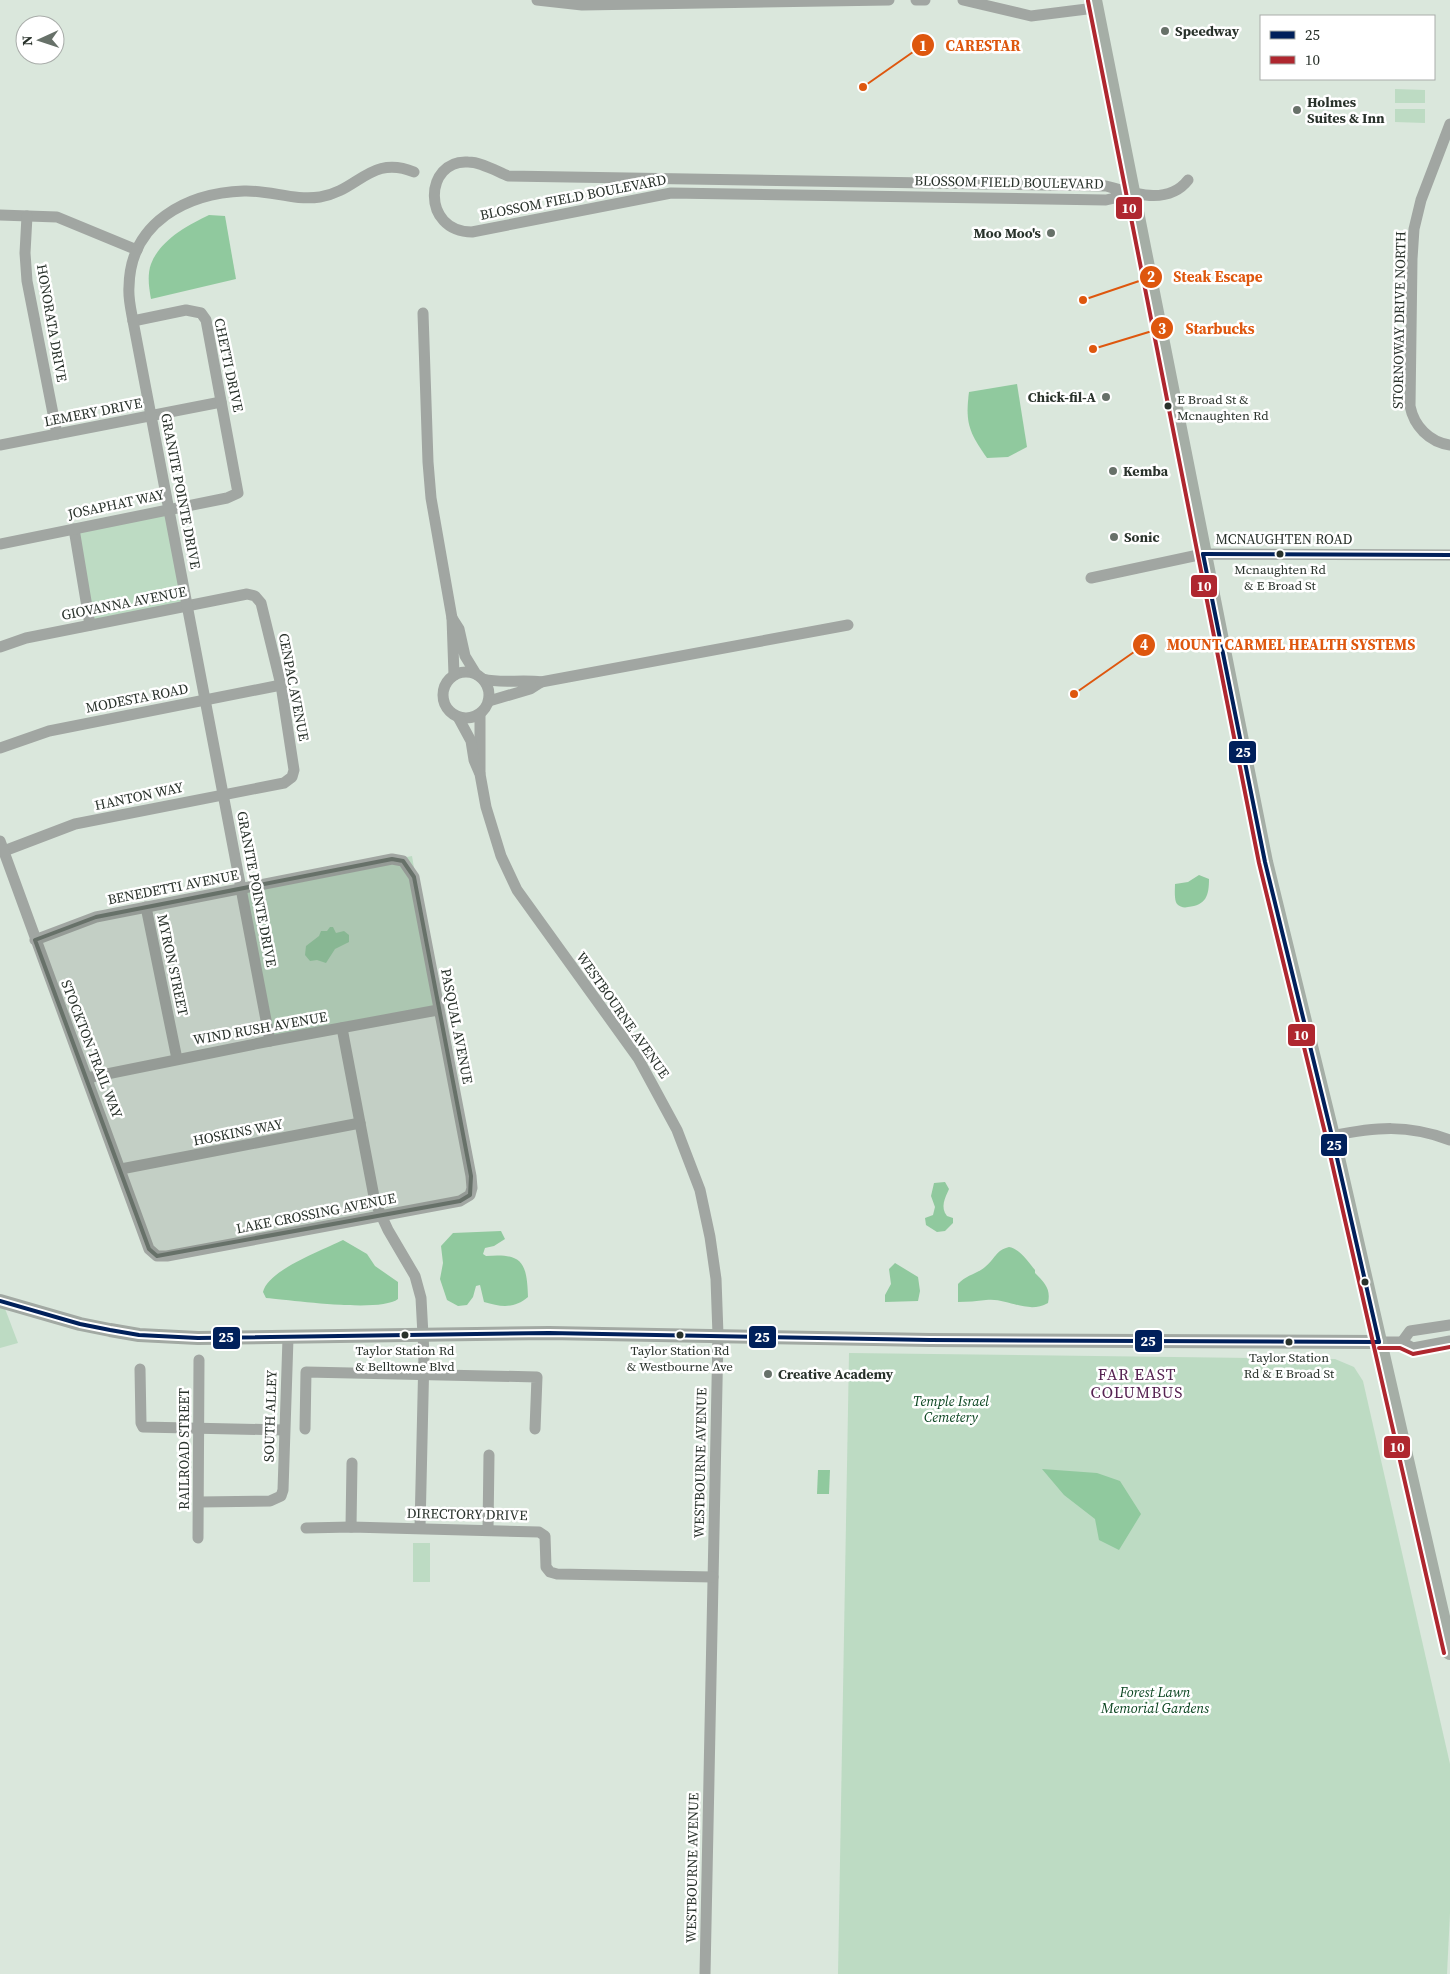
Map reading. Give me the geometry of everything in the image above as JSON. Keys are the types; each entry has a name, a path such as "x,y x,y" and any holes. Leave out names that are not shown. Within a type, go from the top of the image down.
{"highway":[{"path":"1095,4 1264,862 1332,1136 1450,1652"}],"main road":[{"path":"0,1301 80,1324 139,1335 198,1338 423,1335 718,1335 937,1340 1379,1342"}],"street":[{"path":"538,0 582,5 889,0"},
{"path":"916,0 925,0"},
{"path":"963,0 1031,16 1095,4"},
{"name":"STORNOWAY DRIVE NORTH","path":"1450,124 1421,200 1412,245 1410,406 1412,415 1422,430 1437,442 1450,445"},
{"name":"BLOSSOM FIELD BOULEVARD","path":"468,162 508,176 1106,186 1132,194 1106,200 671,193 472,232 460,232 445,223 438,214 434,198 438,178 447,167 468,162"},
{"name":"GRANITE POINTE DRIVE","path":"270,1041 243,889 168,509 133,321 129,286 137,250 158,221 173,209 195,199 246,191 300,198 322,197 344,188 379,167 401,166 414,172"},
{"path":"1132,194 1170,195 1178,191 1188,180"},
{"path":"0,215 57,217 137,250"},
{"name":"HONORATA DRIVE","path":"27,216 25,253 27,281 57,434"},
{"name":"CHETTI DRIVE","path":"133,321 186,310 202,312 206,320 238,493"},
{"path":"423,313 431,498 452,618 454,675"},
{"name":"LEMERY DRIVE","path":"0,445 221,402"},
{"name":"JOSAPHAT WAY","path":"0,544 227,498 238,493"},
{"path":"74,529 90,626"},
{"name":"MCNAUGHTEN ROAD","path":"1091,578 1203,554 1450,555"},
{"name":"GIOVANNA AVENUE","path":"0,647 26,638 247,594 255,596"},
{"name":"CENPAC AVENUE","path":"255,596 261,602 281,684 294,770 292,776 284,783"},
{"path":"452,618 459,629 466,656 480,676 490,693 489,701 480,714 473,718 458,717 452,713 444,701 445,686 454,675 468,672 480,676 496,682 528,680 541,682 848,625"},
{"path":"489,701 530,689 541,682"},
{"name":"MODESTA ROAD","path":"0,748 49,731 281,684"},
{"name":"WESTBOURNE AVENUE","path":"480,714 479,739 482,758 480,774"},
{"name":"WESTBOURNE AVENUE","path":"458,717 471,741 486,807 502,856 517,890 638,1058 677,1130 700,1190 710,1237 716,1279 718,1335 705,1974"},
{"name":"HANTON WAY","path":"2,846 75,824 224,793 284,783"},
{"name":"STOCKTON TRAIL WAY","path":"2,846 149,1249 157,1256 167,1256"},
{"name":"BENEDETTI AVENUE","path":"35,940 96,917 392,859 398,859 407,864"},
{"name":"PASQUAL AVENUE","path":"407,864 414,877 471,1176 472,1188 470,1195"},
{"name":"MYRON STREET","path":"146,907 177,1059"},
{"name":"WIND RUSH AVENUE","path":"87,1078 177,1059 438,1010"},
{"path":"342,1028 375,1202 381,1217 415,1276 421,1298 423,1374 420,1528"},
{"name":"HOSKINS WAY","path":"121,1169 360,1123"},
{"path":"1332,1136 1383,1127 1434,1134 1450,1140"},
{"name":"LAKE CROSSING AVENUE","path":"167,1256 381,1217 460,1201 470,1195"},
{"path":"1402,1342 1410,1331 1450,1325"},
{"name":"SOUTH ALLEY","path":"199,1502 270,1501 281,1496 283,1490 288,1338"},
{"path":"1379,1342 1402,1342 1413,1348 1450,1341"},
{"name":"RAILROAD STREET","path":"198,1538 199,1360"},
{"path":"140,1369 141,1424 143,1427 284,1430"},
{"path":"305,1429 306,1372 537,1377 535,1429"},
{"path":"488,1530 489,1455"},
{"path":"351,1527 352,1463"},
{"name":"DIRECTORY DRIVE","path":"306,1528 420,1528 542,1533 546,1540 546,1567 550,1572 557,1574 713,1577"}],"highlighted area":[{"path":"392,859 403,861 414,877 471,1176 470,1195 460,1201 157,1256 149,1249 35,940 96,917"}],"green space":[{"path":"1395,89 1425,90 1425,103 1395,103"},
{"path":"1395,109 1425,109 1425,123 1395,122"},
{"path":"168,509 188,606 90,625 74,529"},
{"path":"412,856 438,1010 270,1041 243,889"},
{"path":"0,1305 4,1306 18,1343 0,1348"},
{"name":"Forest Lawn Memorial Gardens","path":"849,1353 1335,1359 1354,1367 1363,1381 1450,1764 1450,1913 1447,1974 838,1974"},
{"path":"413,1543 430,1543 430,1582 413,1582"}],"shaded area":[{"path":"209,215 225,216 236,279 151,299 149,273 155,255 176,234"},
{"path":"1017,384 1027,447 1008,457 987,458 972,434 968,420 969,392"},
{"path":"1199,875 1209,879 1205,899 1194,906 1179,906 1175,900 1175,884 1188,882"},
{"path":"330,927 333,927 336,933 344,931 349,935 349,942 335,949 326,963 317,960 310,961 305,955 306,946 319,936 321,931 327,931"},
{"path":"945,1182 949,1189 944,1202 944,1209 947,1216 953,1218 953,1223 945,1231 937,1232 926,1225 925,1218 933,1215 935,1207 931,1196 934,1183"},
{"path":"501,1231 505,1239 494,1246 485,1248 483,1254 486,1256 508,1256 520,1262 526,1275 528,1297 518,1304 502,1306 490,1304 484,1302 480,1285 476,1286 473,1297 467,1305 458,1306 447,1300 440,1279 443,1263 441,1246 453,1233"},
{"path":"343,1240 367,1254 375,1266 398,1282 398,1299 388,1303 355,1305 266,1298 263,1292 267,1284 275,1276 297,1262"},
{"path":"1009,1247 1017,1250 1024,1256 1035,1270 1035,1273 1048,1290 1048,1303 1040,1306 1025,1307 994,1300 958,1302 958,1284 982,1269 998,1253"},
{"path":"895,1263 918,1277 920,1291 918,1301 885,1302 885,1295 891,1284 889,1269"},
{"path":"1042,1469 1097,1473 1120,1481 1141,1514 1119,1550 1099,1540 1095,1519 1064,1495"},
{"path":"818,1470 830,1470 829,1494 817,1494"}],"transit line":[{"name":"10","path":"1088,1 1259,863 1326,1137 1444,1653"},
{"name":"25","path":"1203,554 1265,862 1332,1136 1379,1342"},
{"name":"25","path":"1203,554 1450,555"},
{"name":"25","path":"0,1301 80,1324 110,1330 139,1335 198,1338 549,1333 930,1340 1379,1342"},
{"name":"10","path":"1379,1348 1400,1348 1413,1354 1450,1347"}],"place":[{"name":"Speedway","path":"1165,31"},
{"name":"CARESTAR","path":"863,87"},
{"name":"Holmes Suites & Inn","path":"1297,110"},
{"name":"Moo Moo's","path":"1051,233"},
{"name":"Steak Escape","path":"1083,300"},
{"name":"Starbucks","path":"1093,349"},
{"name":"Chick-fil-A","path":"1106,397"},
{"name":"E Broad St & Mcnaughten Rd","path":"1168,406"},
{"name":"Kemba","path":"1113,471"},
{"name":"Sonic","path":"1114,537"},
{"name":"Mcnaughten Rd & E Broad St","path":"1280,554"},
{"name":"MOUNT CARMEL HEALTH SYSTEMS","path":"1074,694"},
{"name":"Taylor Station Rd & Belltowne Blvd","path":"405,1335"},
{"name":"Taylor Station Rd & Westbourne Ave","path":"680,1335"},
{"name":"Taylor Station Rd & E Broad St","path":"1289,1342"},
{"name":"Creative Academy","path":"768,1374"}],"district":[{"name":"FAR EAST COLUMBUS","path":"1137,1383"}],"park label":[{"name":"Temple Israel Cemetery","path":"951,1409"}]}
